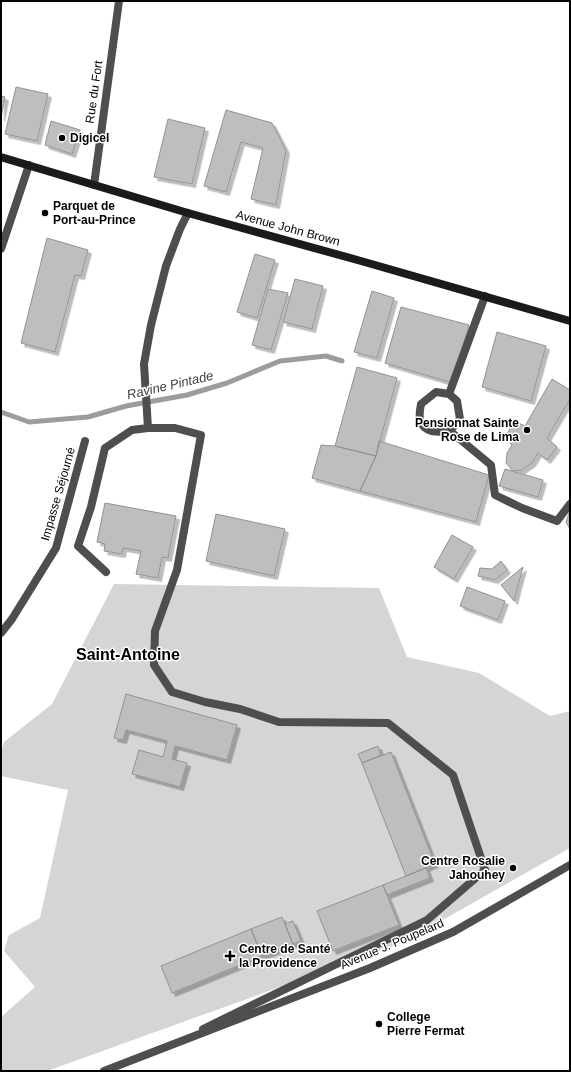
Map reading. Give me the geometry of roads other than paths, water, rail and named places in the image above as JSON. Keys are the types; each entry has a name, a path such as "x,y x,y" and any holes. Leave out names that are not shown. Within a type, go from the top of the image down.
{"main road":[{"name":"Avenue John Brown","path":"1,157 188,213 570,321"}],"street":[{"name":"Rue du Fort","path":"94,185 118,1"},
{"path":"1,249 29,165"},
{"path":"148,424 144,364 151,325 166,266 180,229 188,213"},
{"path":"449,394 485,296"},
{"path":"450,431 460,419 458,402 449,394 436,392 421,404 419,419 422,426 432,432 450,431 491,465 494,495 557,522 570,504"},
{"path":"106,572 78,546 91,508 105,448 132,430 148,424 175,428 201,435 177,570 155,631 154,665 172,692 205,702 240,709 279,722 388,723 453,775 485,870 427,920 175,1043"},
{"name":"Impasse Séjourné","path":"1,633 12,619 56,548 85,441"},
{"name":"Avenue J. Poupelard","path":"104,1071 370,968 453,932 570,865"}],"waterway":[{"name":"Ravine Pintade","path":"1,412 29,422 88,417 126,406 187,395 227,383 280,361 326,356 342,361"}],"place":[{"name":"Digicel","path":"62,138"},
{"name":"Parquet de Port-au-Prince","path":"45,213"},
{"name":"Pensionnat Sainte Rose de Lima","path":"527,430"},
{"name":"Centre Rosalie Jahouhey","path":"513,868"},
{"name":"Centre de Santé la Providence","path":"230,956"},
{"name":"College Pierre Fermat","path":"379,1024"}],"district":[{"name":"Saint-Antoine","path":"128,654"}]}
